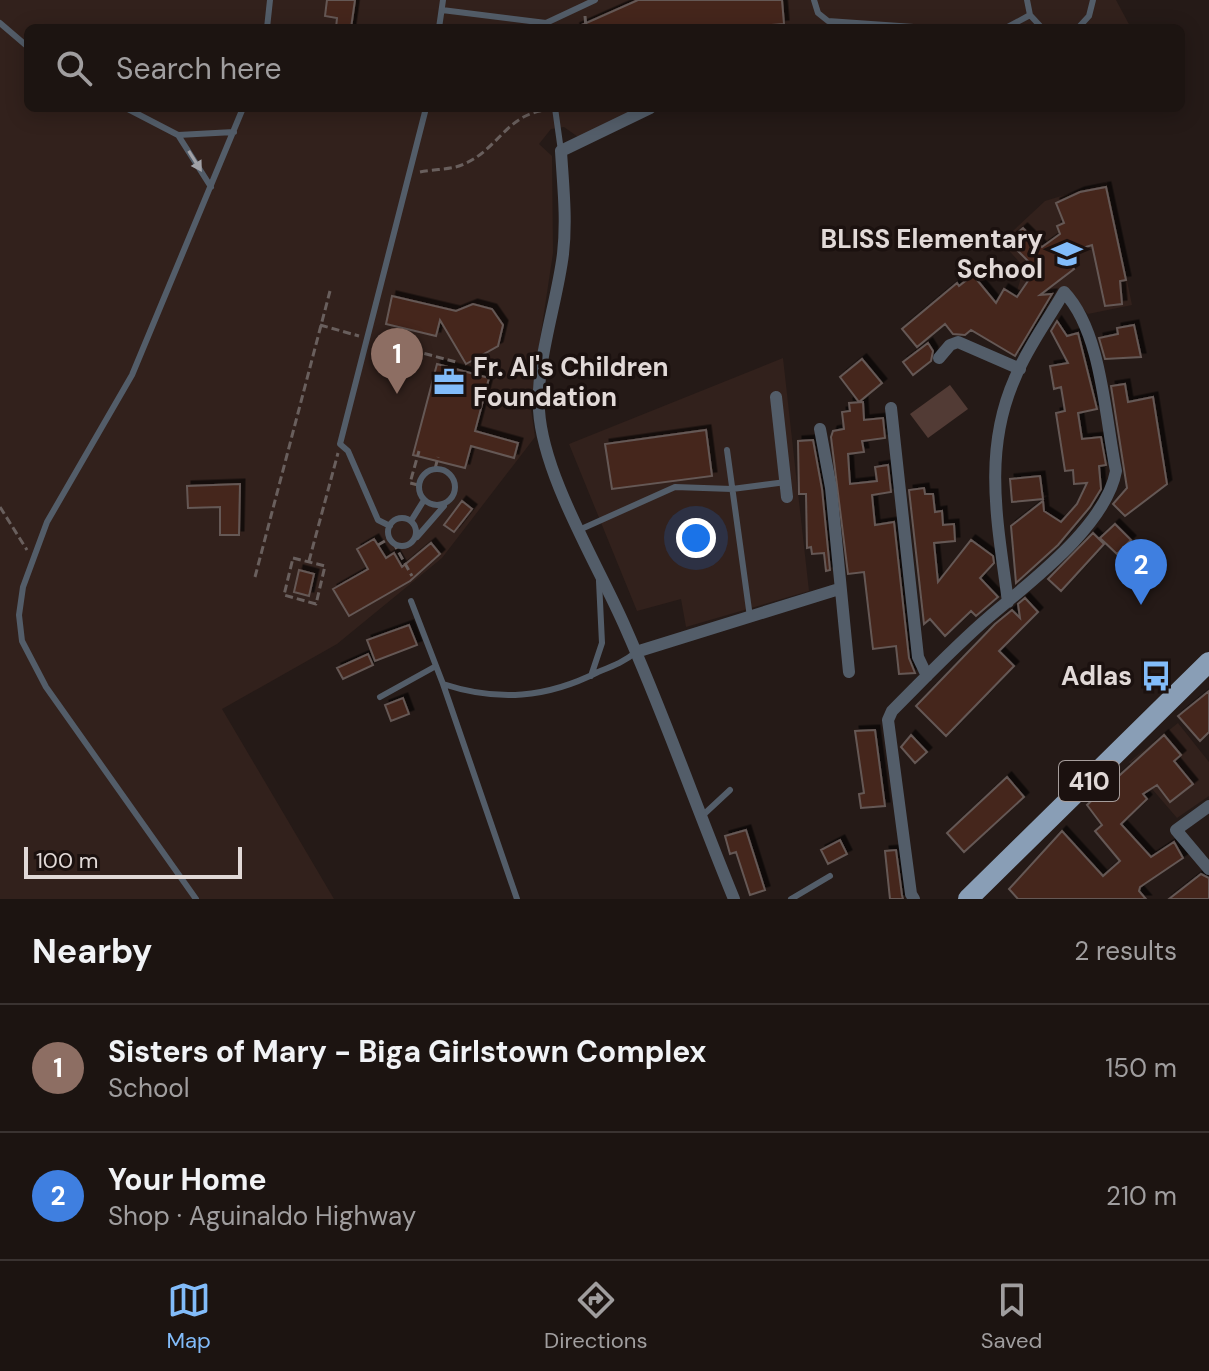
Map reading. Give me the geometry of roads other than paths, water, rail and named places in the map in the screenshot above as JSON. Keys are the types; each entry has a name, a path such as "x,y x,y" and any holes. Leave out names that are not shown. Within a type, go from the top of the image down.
{"main road":[{"name":"410","path":"968,899 1209,662"}],"street":[{"path":"642,112 561,151 565,212 563,253 539,408 547,447 579,530 598,564 636,652 734,899"},
{"path":"914,899 888,720 927,676 1032,583 1092,518 1113,487 1116,471 1089,332 1078,307 1064,292 1020,369 1003,408 994,449 996,515 1008,602"},
{"path":"939,358 950,345 958,342 1020,369"},
{"path":"776,397 787,497"},
{"path":"891,408 918,657 927,676"},
{"path":"820,429 831,488 849,672"},
{"path":"636,652 839,589"},
{"path":"1209,806 1176,830 1209,869"}],"lane":[{"path":"267,24 270,0"},
{"path":"440,24 443,0"},
{"path":"548,24 595,0"},
{"path":"814,0 818,13 828,21 871,24"},
{"path":"1027,0 1030,15 1038,24"},
{"path":"1082,24 1089,16 1093,0"},
{"path":"442,10 539,24"},
{"path":"1013,24 1030,15"},
{"path":"0,23 24,44"},
{"path":"134,112 178,135 211,187"},
{"path":"196,899 68,722 22,641 19,615 31,557 47,522 132,375 242,112"},
{"path":"390,526 378,520 348,451 340,444 425,112"},
{"path":"555,112 561,151"},
{"path":"178,135 234,132"},
{"path":"727,450 750,617"},
{"path":"390,526 391,540 407,546 446,503 455,490 450,474 435,469 427,471 418,485 424,500 430,505 446,503"},
{"path":"579,530 675,487 732,489 786,482"},
{"path":"411,521 424,500"},
{"path":"390,526 399,519 411,521 416,529 414,539"},
{"path":"591,676 602,643 598,564"},
{"path":"411,601 517,899"},
{"path":"443,684 492,696 522,696 558,690 621,664 636,652"},
{"path":"380,697 436,666"},
{"path":"700,818 730,790"},
{"path":"791,899 830,876"}],"place":[{"name":"BLISS Elementary School","path":"1067,254"},
{"name":"Fr. Al's Children Foundation","path":"449,382"},
{"name":"Sisters of Mary - Biga Girlstown Complex","path":"397,394"},
{"name":"Your Home","path":"1141,605"},
{"name":"Adlas","path":"1156,676"}]}
